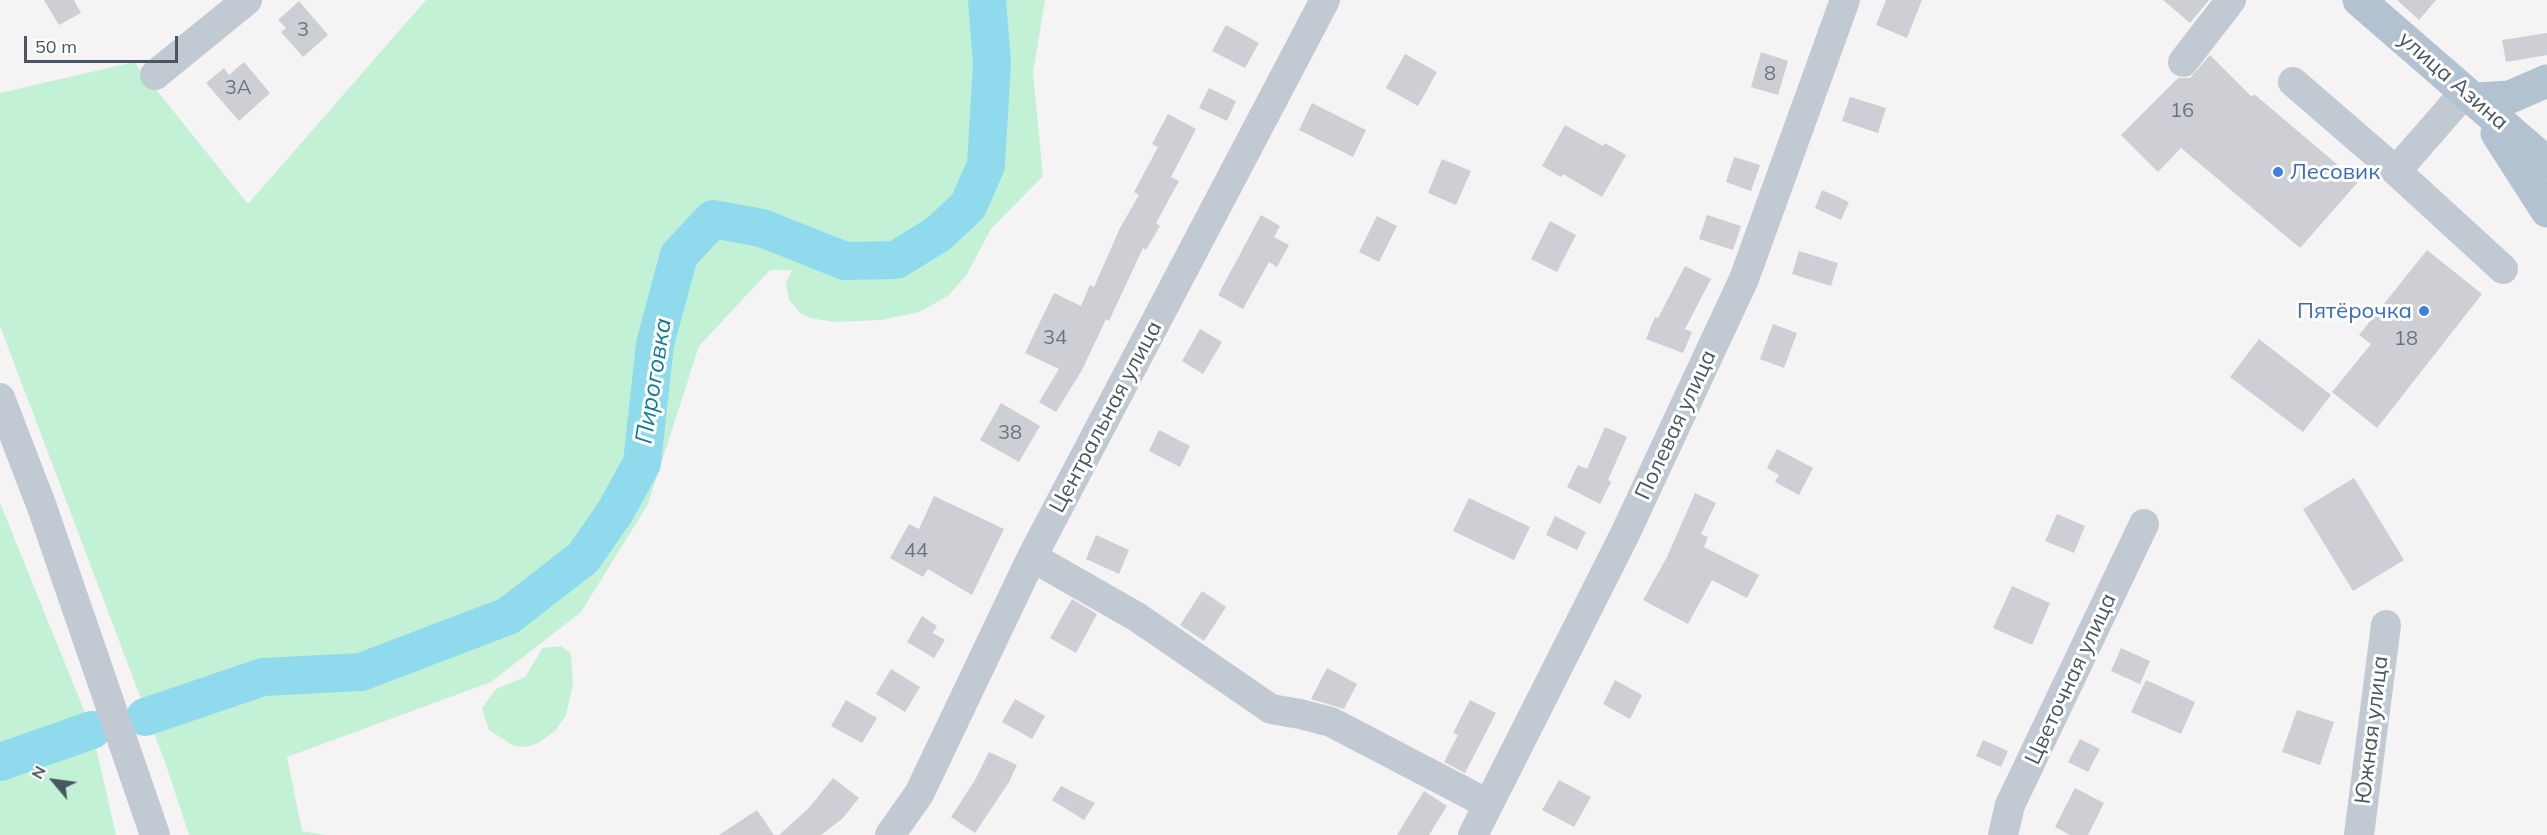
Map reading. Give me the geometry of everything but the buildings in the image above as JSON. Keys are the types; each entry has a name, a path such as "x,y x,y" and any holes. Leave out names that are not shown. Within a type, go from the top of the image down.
{"main road":[{"name":"улица Азина","path":"2359,0 2547,163"},
{"path":"2471,95 2510,97 2547,81"},
{"path":"2471,95 2547,211"}],"street":[{"path":"155,75 247,0"},
{"name":"Центральная улица","path":"890,835 918,794 1032,557 1325,0"},
{"name":"Полевая улица","path":"1473,835 1625,534 1744,279 1845,0"},
{"path":"2183,62 2231,0"},
{"path":"2293,82 2396,171 2503,269"},
{"path":"2396,171 2471,95"},
{"path":"0,398 42,507 155,835"},
{"name":"Цветочная улица","path":"2003,835 2010,805 2144,524"},
{"path":"1032,557 1137,617 1271,709 1331,722 1488,804"},
{"name":"Южная улица","path":"2359,835 2386,625"}],"green space":[{"path":"426,0 1045,0 1033,73 1043,176 991,229 967,274 948,296 919,312 881,320 835,322 810,318 800,313 789,300 786,283 792,270 770,270 699,346 648,504 581,612 491,682 287,757 302,831 325,835 189,835 165,762 0,326 0,93 134,62 248,204"},
{"path":"0,503 92,730 116,835 0,835"},
{"path":"561,646 571,654 573,684 566,715 555,731 538,743 526,747 514,746 489,730 482,708 496,689 525,677 543,648"}],"waterway":[{"name":"Пироговка","path":"145,717 263,677 361,672 508,616 583,558 615,512 642,463 655,344 679,255 713,219 762,228 845,261 896,260 938,234 968,206 986,165 992,63 987,0"},
{"name":"Пироговка","path":"0,762 92,730"}],"place":[{"name":"Лесовик","path":"2278,172"},
{"name":"Пятёрочка","path":"2424,311"}]}
